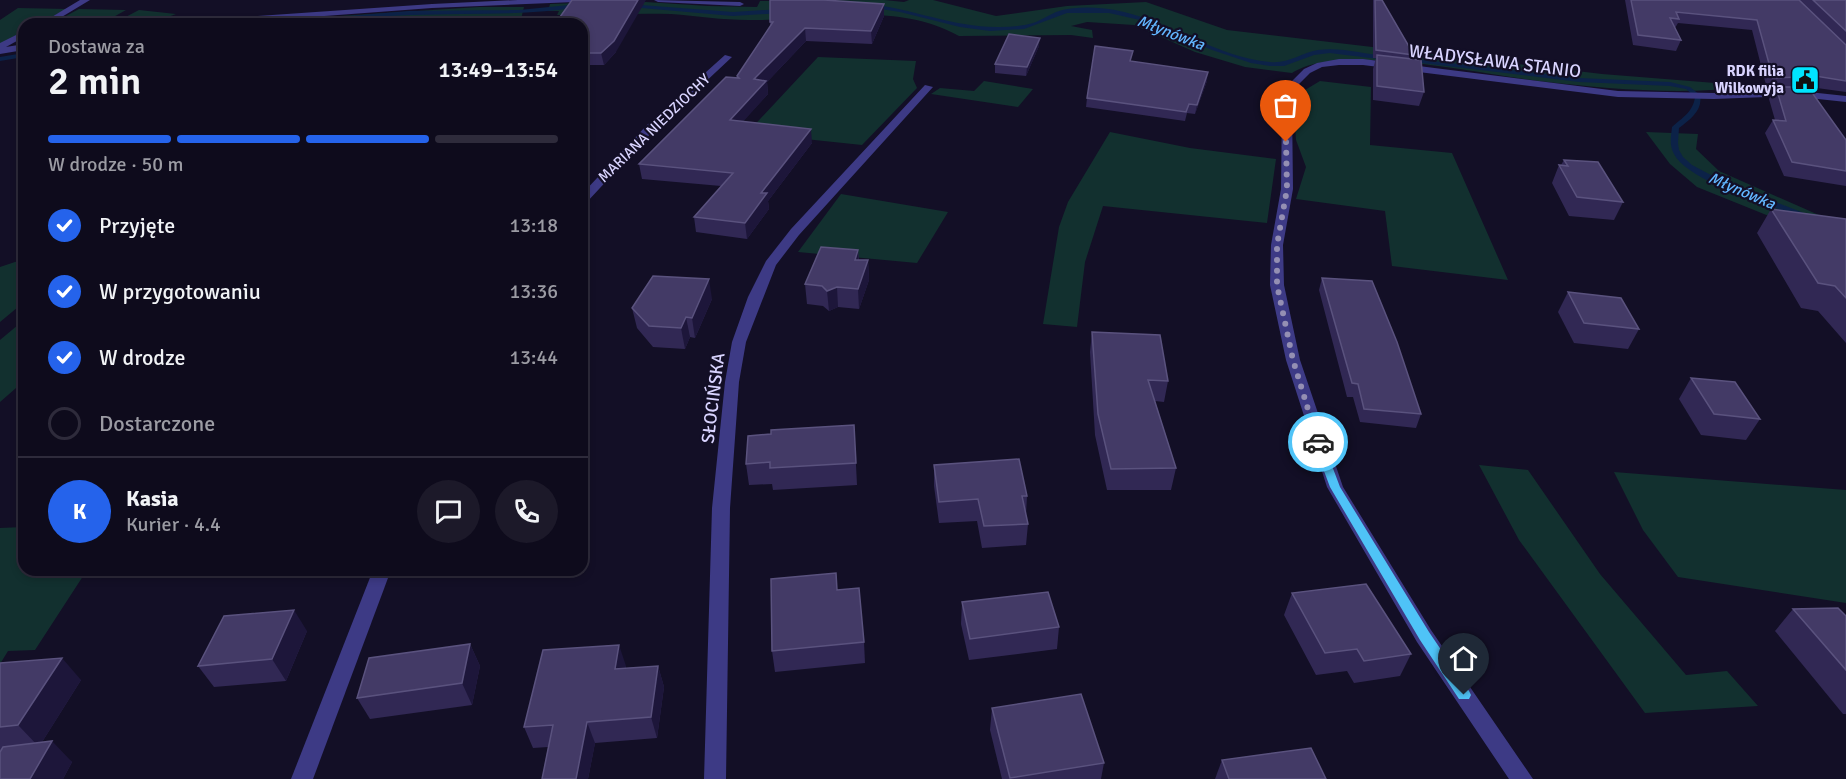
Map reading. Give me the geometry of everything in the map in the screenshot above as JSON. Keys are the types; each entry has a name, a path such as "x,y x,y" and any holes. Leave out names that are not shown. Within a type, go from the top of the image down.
{"street":[{"path":"54,18 86,0"},
{"path":"268,18 432,6 537,8 574,0"},
{"path":"658,0 740,4"},
{"path":"0,49 18,38"},
{"path":"0,49 18,48"},
{"name":"MARIANA NIEDZIOCHY","path":"588,194 634,144 728,57"},
{"name":"WŁADYSŁAWA STANIO","path":"1522,779 1424,636 1335,487 1318,441 1293,360 1277,285 1277,245 1287,189 1287,106 1294,84 1307,71 1320,65 1363,62 1618,94 1714,96 1790,93 1846,99"},
{"name":"SŁOCIŃSKA","path":"716,779 721,508 732,382 739,342 770,264 795,232 928,87"},
{"path":"302,779 380,576"}],"green space":[{"path":"884,0 904,2 933,0 996,16 1067,6 1146,2 1227,30 1602,74 1753,86 1700,91 1619,89 1376,60 1342,60 1314,64 1292,73 1245,67 1195,52 1134,25 1087,22 1071,26 1092,30 1093,38 1071,35 959,36 934,25 908,18 882,15 748,20 671,14 557,15 559,11 548,11 550,4 630,1 757,7 760,1"},
{"path":"479,7 524,7 521,18 309,18"},
{"path":"18,8 67,9 50,18 18,18 18,34 0,44 0,20"},
{"path":"79,9 126,10 112,18 62,18"},
{"path":"139,10 176,14 165,18 124,18"},
{"path":"818,57 916,61 913,79 917,88 862,145 747,133"},
{"path":"984,81 1033,89 1018,107 931,94 940,88 974,91"},
{"path":"1320,81 1371,87 1370,145 1452,153 1508,280 1392,266 1385,211 1296,199 1306,167 1296,140 1294,113 1305,90"},
{"path":"1110,132 1190,148 1276,159 1267,223 1103,206 1085,262 1077,327 1043,324 1059,227 1068,202"},
{"path":"1646,132 1698,134 1696,149 1719,171 1846,227 1846,247 1697,187 1670,164"},
{"path":"841,194 948,212 917,263 798,252"},
{"path":"18,261 18,307 0,322 0,267"},
{"path":"18,325 18,386 0,402 0,340"},
{"path":"1479,465 1528,470 1600,574 1686,675 1727,671 1758,706 1645,713 1519,540"},
{"path":"1614,472 1846,490 1846,603 1678,577 1643,530"},
{"path":"18,527 18,576 83,576 35,650 8,651 0,664 0,528"}],"building":[{"path":"572,0 638,0 614,41 601,53 588,53 588,18 559,18"},
{"path":"770,0 824,0 884,4 871,31 805,28 754,79 766,81 730,120 811,129 761,193 767,193 745,223 694,217 733,173 639,164 726,77 739,78 737,76 773,22 770,22"},
{"path":"1375,0 1382,0 1414,55 1376,50"},
{"path":"1631,0 1799,0 1846,45 1846,81 1797,73 1800,77 1773,78 1757,20 1676,12 1679,19 1670,18 1681,40 1638,35"},
{"path":"1813,0 1846,0 1846,31"},
{"path":"1009,34 1040,38 1027,67 995,64"},
{"path":"1095,46 1133,51 1130,61 1208,72 1197,105 1189,104 1186,112 1087,98"},
{"path":"1377,55 1421,60 1424,92 1377,86"},
{"path":"1776,87 1808,87 1846,140 1846,171 1792,162 1773,120 1786,121"},
{"path":"1564,160 1598,162 1623,202 1577,197 1559,165 1568,166"},
{"path":"1771,209 1846,219 1846,298 1835,286 1818,283"},
{"path":"821,247 858,250 855,260 868,260 858,289 837,287 827,291 822,286 805,284"},
{"path":"653,276 709,279 692,318 686,317 681,328 649,326 632,308"},
{"path":"1322,278 1372,281 1397,342 1421,414 1364,409 1358,384 1352,383"},
{"path":"1568,292 1621,298 1639,329 1584,323"},
{"path":"1092,332 1160,335 1168,381 1148,380 1176,468 1111,469 1098,414"},
{"path":"1691,378 1735,382 1760,419 1714,414"},
{"path":"854,425 856,463 770,468 770,462 746,464 748,436 771,434 771,430"},
{"path":"1019,459 1027,496 1022,496 1028,524 984,526 978,499 939,502 934,465"},
{"path":"836,573 837,590 859,588 864,642 772,651 771,579"},
{"path":"1366,584 1411,654 1364,661 1357,649 1325,653 1292,593"},
{"path":"1048,592 1059,627 970,639 962,602"},
{"path":"1838,608 1846,616 1846,670 1793,609"},
{"path":"294,610 272,659 198,666 224,616"},
{"path":"470,644 462,683 357,698 369,658"},
{"path":"619,645 615,669 658,666 651,717 587,722 576,779 542,779 553,725 524,727 543,650"},
{"path":"62,658 18,725 0,727 0,663"},
{"path":"1081,694 1104,763 1010,778 992,708"},
{"path":"52,741 30,779 0,779 0,752 3,747"},
{"path":"1311,748 1326,779 1229,779 1222,760"}],"waterway":[{"name":"Młynówka","path":"630,5 733,14 782,11"},
{"name":"Młynówka","path":"349,18 409,13 519,12 579,6"},
{"name":"Młynówka","path":"870,6 900,10 960,26 990,29 1024,27 1060,13 1109,11 1161,25 1214,49 1251,61 1284,64 1313,53 1330,51 1386,58"},
{"name":"Młynówka","path":"0,59 18,56"},
{"name":"Młynówka","path":"1407,60 1579,80 1670,84 1688,88 1698,96 1698,102 1692,114 1676,127 1675,147 1680,158 1703,175 1813,218"}],"way so far":[{"path":"1286,142 1287,189 1277,245 1277,285 1293,360 1318,442"}],"place":[{"name":"RDK filia Wilkowyja","path":"1805,80"}],"route":[{"path":"1318,442 1335,487 1424,636 1464,695"}]}
